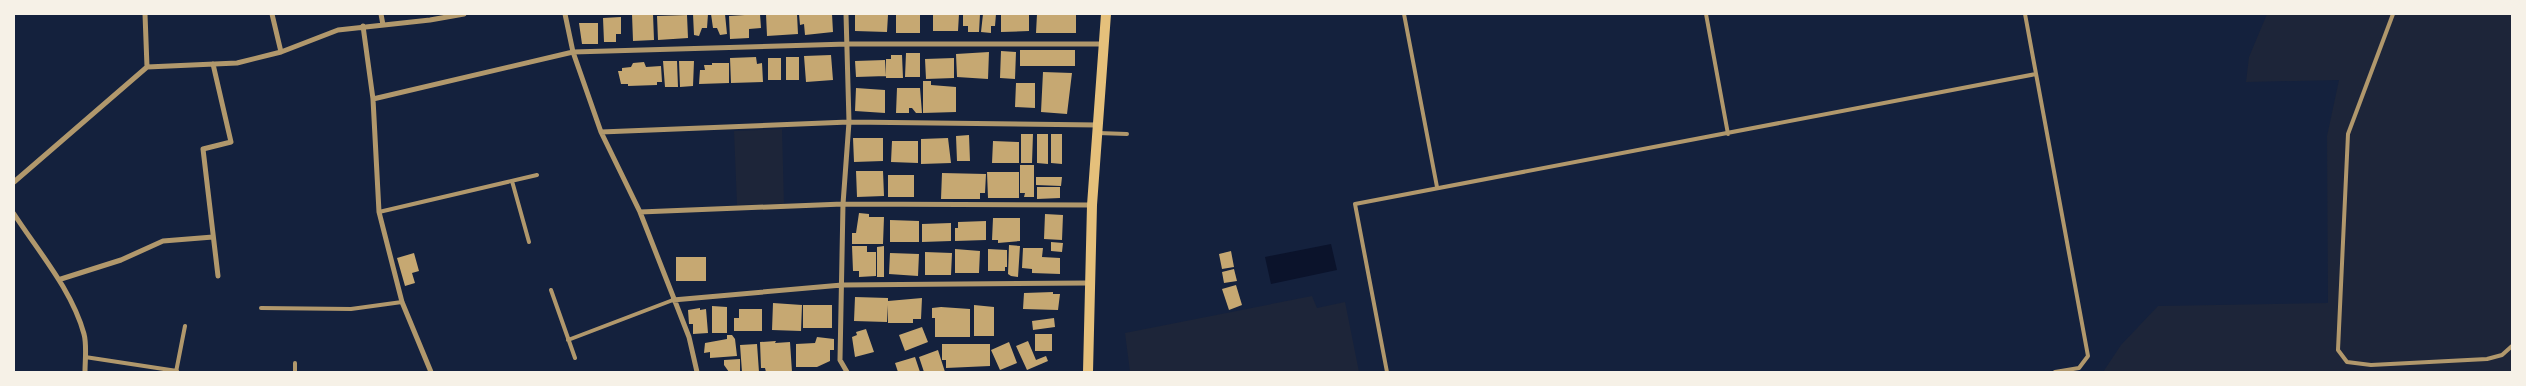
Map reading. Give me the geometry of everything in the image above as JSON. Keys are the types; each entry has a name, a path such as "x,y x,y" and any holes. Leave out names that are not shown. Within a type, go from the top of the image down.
{"main road":[{"path":"1088,372 1092,206 1106,14"}],"street":[{"path":"145,14 147,67"},
{"path":"272,14 281,52"},
{"path":"381,14 383,25"},
{"path":"14,182 147,67 237,63 281,52 338,30 430,20 464,14"},
{"path":"564,14 573,52 601,132 640,212 688,337 697,372"},
{"path":"846,14 849,122 843,204 840,360 847,372"},
{"path":"363,26 373,99 379,212 402,302 431,372"},
{"path":"373,99 573,52 848,44 1104,44"},
{"path":"213,64 231,142 202,149 218,276"},
{"path":"601,132 849,122 1098,129"},
{"path":"640,212 843,204 1092,206"},
{"path":"14,214 47,265 61,279 84,334 85,372"},
{"path":"61,279 121,260 163,241 213,236"},
{"path":"673,300 842,285 1089,283"}],"lane":[{"path":"1404,14 1437,187"},
{"path":"1706,14 1728,134"},
{"path":"2025,14 2088,356 2079,368 2055,372"},
{"path":"2393,14 2348,134 2338,350 2347,362 2372,365 2487,360 2502,355 2512,346"},
{"path":"1387,372 1355,204 2036,74"},
{"path":"1098,129 1127,134"},
{"path":"379,212 537,175"},
{"path":"512,181 529,242"},
{"path":"551,290 575,358"},
{"path":"568,340 673,300"},
{"path":"261,308 351,309 402,302"},
{"path":"85,357 176,372 185,326"},
{"path":"295,363 295,372"}],"shaded area":[{"path":"2267,14 2512,14 2512,372 2103,372 2121,345 2158,306 2328,303 2327,136 2339,80 2246,82 2249,57"},
{"path":"782,129 784,204 737,205 734,131"},
{"path":"1331,244 1337,270 1271,284 1265,257"},
{"path":"1312,296 1317,308 1345,302 1359,372 1130,372 1125,333"}],"building":[{"path":"632,14 653,14 654,40 633,41"},
{"path":"693,14 708,14 707,28 702,28 699,36 694,35"},
{"path":"711,14 725,14 727,34 720,35 717,28 713,28"},
{"path":"760,14 761,28 749,29 749,38 730,39 729,16"},
{"path":"766,14 797,14 798,34 767,36"},
{"path":"799,14 832,14 833,32 805,35 804,24 800,25"},
{"path":"855,14 888,15 887,32 855,31"},
{"path":"896,14 920,14 920,33 896,33"},
{"path":"933,14 959,14 958,31 933,31"},
{"path":"963,14 980,14 979,32 968,32 968,26 963,26"},
{"path":"983,14 996,14 995,26 991,26 991,33 981,32"},
{"path":"1029,14 1029,31 1001,32 1001,15"},
{"path":"1037,14 1076,14 1076,33 1036,33"},
{"path":"687,15 688,38 658,40 657,16"},
{"path":"621,17 621,34 616,34 616,42 604,42 603,18"},
{"path":"579,23 598,23 598,44 582,44"},
{"path":"1020,50 1075,50 1075,66 1020,66"},
{"path":"1001,51 1016,52 1015,79 1000,78"},
{"path":"989,52 988,79 957,77 956,54"},
{"path":"906,53 920,53 920,77 905,77"},
{"path":"831,55 833,80 806,82 804,56"},
{"path":"891,55 902,55 903,78 886,78 886,59 891,59"},
{"path":"756,57 757,64 762,63 763,82 731,83 730,58"},
{"path":"786,57 799,57 799,80 786,80"},
{"path":"768,58 781,58 781,80 768,80"},
{"path":"954,58 954,78 926,79 925,59"},
{"path":"885,60 886,76 856,77 855,61"},
{"path":"663,61 677,61 678,87 665,87"},
{"path":"679,61 694,61 693,86 680,87"},
{"path":"644,62 646,67 661,66 662,82 657,82 657,85 628,86 628,84 621,84 618,71 622,71 622,68 631,67 633,63"},
{"path":"712,63 729,63 729,83 699,84 700,70 705,70 704,65 712,65"},
{"path":"1043,72 1072,73 1067,114 1041,112"},
{"path":"923,81 931,81 931,85 956,87 956,112 923,113"},
{"path":"1016,83 1035,83 1035,108 1015,107"},
{"path":"856,88 885,90 885,113 855,111"},
{"path":"897,88 920,88 922,113 916,113 912,108 909,108 909,113 896,113"},
{"path":"1021,134 1033,134 1032,163 1021,163"},
{"path":"1037,134 1048,134 1048,164 1037,163"},
{"path":"1051,134 1062,134 1062,164 1051,163"},
{"path":"969,135 970,161 957,161 956,136"},
{"path":"853,138 883,138 883,161 854,162"},
{"path":"948,138 951,163 921,164 921,139"},
{"path":"892,141 918,141 918,163 891,162"},
{"path":"993,141 1019,142 1019,163 992,163"},
{"path":"1020,165 1034,165 1034,197 1024,197 1025,193 1020,193"},
{"path":"856,171 883,171 884,196 857,197"},
{"path":"987,172 1019,172 1019,198 988,198"},
{"path":"942,173 986,174 985,193 980,193 980,199 941,199"},
{"path":"888,175 914,175 914,197 888,197"},
{"path":"1036,177 1062,177 1061,186 1036,185"},
{"path":"1037,187 1060,187 1060,198 1037,199"},
{"path":"859,213 869,214 869,217 884,217 883,244 852,244 852,233 856,233"},
{"path":"1045,214 1063,215 1062,240 1044,239"},
{"path":"993,218 1020,218 1020,241 998,243 998,240 992,240"},
{"path":"890,220 919,221 919,242 890,242"},
{"path":"986,221 986,240 955,241 955,228 958,228 958,222"},
{"path":"951,223 951,241 922,242 922,224"},
{"path":"1051,242 1063,243 1062,252 1051,251"},
{"path":"1009,245 1020,246 1018,277 1008,274"},
{"path":"852,246 867,246 867,252 876,252 876,276 859,277 859,271 853,271"},
{"path":"884,246 884,277 877,277 877,247"},
{"path":"1023,248 1043,248 1042,257 1060,258 1060,274 1032,273 1032,269 1022,268"},
{"path":"955,249 980,251 979,273 955,273"},
{"path":"988,249 1007,250 1007,267 1005,267 1005,271 988,271"},
{"path":"1231,251 1234,267 1222,269 1219,254"},
{"path":"925,252 952,253 951,275 925,275"},
{"path":"414,253 419,271 412,273 415,283 405,286 397,258"},
{"path":"890,253 919,254 918,276 889,274"},
{"path":"676,257 706,257 706,281 676,281"},
{"path":"1234,269 1237,281 1224,283 1222,272"},
{"path":"1236,285 1242,305 1229,310 1222,289"},
{"path":"1053,292 1053,294 1060,294 1058,310 1023,309 1024,293"},
{"path":"855,297 888,298 888,301 922,298 921,319 913,319 913,323 888,323 888,305 887,322 854,321"},
{"path":"773,303 802,305 801,331 772,330"},
{"path":"803,305 832,305 832,328 803,328"},
{"path":"974,305 994,307 994,336 974,336"},
{"path":"712,306 727,307 727,333 712,333"},
{"path":"700,308 700,310 706,309 708,333 693,334 693,324 689,324 688,310"},
{"path":"932,308 970,309 970,337 935,337 935,318 932,318"},
{"path":"739,309 762,309 762,331 734,331 734,318 739,318"},
{"path":"1054,318 1055,327 1033,330 1032,321"},
{"path":"922,327 928,342 905,351 899,335"},
{"path":"866,329 874,352 855,357 852,337 857,335 856,332"},
{"path":"1035,334 1052,334 1052,351 1035,351"},
{"path":"727,335 732,335 735,339 737,356 710,358 710,352 704,353 705,343 727,339"},
{"path":"817,337 834,339 834,350 830,350 830,361 817,367 796,367 796,344 815,343"},
{"path":"776,341 775,343 790,342 792,372 766,372 765,368 761,368 760,342"},
{"path":"1028,341 1036,360 1046,356 1048,361 1027,370 1016,346"},
{"path":"1009,342 1017,363 1000,370 991,350"},
{"path":"757,344 759,372 742,372 740,345"},
{"path":"942,344 990,344 990,366 946,368 946,360 942,360"},
{"path":"938,350 945,372 924,372 919,357"},
{"path":"915,357 920,372 898,372 895,363"},
{"path":"740,359 740,372 729,372 724,365 724,360"}]}
